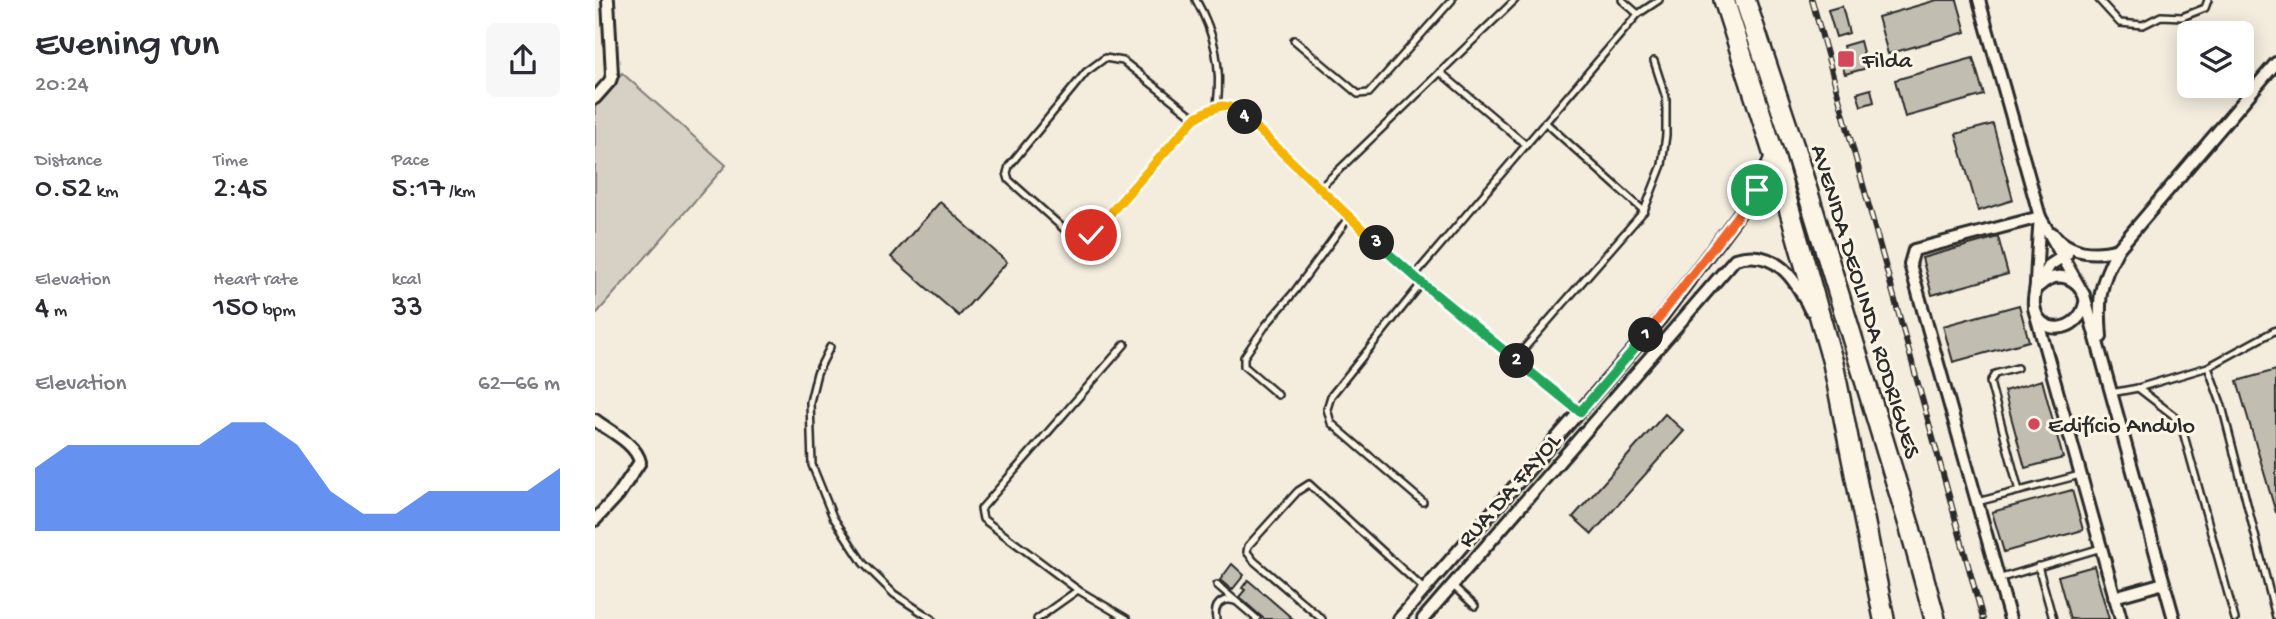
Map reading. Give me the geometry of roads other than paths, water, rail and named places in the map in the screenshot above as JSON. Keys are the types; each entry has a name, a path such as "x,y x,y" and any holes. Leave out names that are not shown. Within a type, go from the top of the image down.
{"highway":[{"name":"AVENIDA DEOLINDA RODRIGUES","path":"1724,0 1773,152 1833,363 1884,619"},
{"name":"AVENIDA DEOLINDA RODRIGUES","path":"1745,0 1794,147 1935,619"}],"street":[{"path":"595,98 612,75 608,0"},
{"path":"1979,0 2040,217 2082,291 2174,619"},
{"path":"2102,361 2098,300 2105,273 2118,248 2276,62"},
{"name":"RUA DA FAYOL","path":"1399,619 1661,318 1757,190 1773,152"},
{"path":"2040,217 2059,241 2078,251 2100,254 2118,248"},
{"path":"2040,217 2034,309 2120,619"},
{"path":"2010,619 1910,264 1914,250 2040,217"},
{"path":"2035,291 2046,271 2061,256 2078,251"},
{"name":"RUA DA FAYOL","path":"1423,619 1735,259 1744,257 1766,260 1786,271 1795,280 1833,363"},
{"path":"2034,309 2037,316 2050,326 2066,327 2073,324 2083,312 2082,291 2074,281 2057,276 2048,278 2035,291"},
{"path":"595,420 631,447 640,462 618,495 595,520"},
{"path":"2114,597 2164,583"}],"lane":[{"path":"1196,0 1209,23 1217,60 1220,84 1217,106"},
{"path":"1294,40 1357,94 1369,93 1452,0"},
{"path":"1319,189 1515,0"},
{"path":"1622,0 1638,14"},
{"path":"1414,275 1638,14 1659,0"},
{"path":"2099,0 2120,23 2143,25 2161,16 2182,17 2205,8 2208,0"},
{"path":"1195,118 1123,61 1105,58 1086,72 1009,166 1009,180 1073,237 1083,239 1091,235 1195,118 1217,106 1238,110 1422,283 1580,412"},
{"path":"1515,359 1644,211 1662,165 1665,135 1665,98 1654,61"},
{"path":"1440,72 1526,145"},
{"path":"1545,122 1644,211"},
{"path":"1278,395 1244,366 1244,358 1349,217"},
{"path":"1422,283 1331,396 1327,408 1332,423 1423,502"},
{"path":"2111,393 2208,367 2276,330"},
{"path":"1125,344 981,509 983,519 1078,590 1127,619"},
{"path":"830,347 817,373 810,402 812,465 833,517 863,563 894,594 932,619"},
{"path":"2208,367 2222,406 2276,618"},
{"path":"2017,369 1995,374 1990,382 2019,491"},
{"path":"2138,387 2173,415 2182,428 2235,619"},
{"path":"1977,502 2081,475"},
{"path":"1322,619 1247,552 1248,546 1298,491 1309,484 1425,590"},
{"path":"1998,579 2101,548"},
{"path":"2039,566 2053,619"},
{"path":"1217,584 1257,619"},
{"path":"1452,585 1475,606"},
{"path":"1037,619 1078,590"},
{"path":"1216,619 1216,608 1221,601 1230,599 1238,603"}],"railway":[{"path":"1812,0 1983,619"}],"place":[{"name":"Filda","path":"1846,59"},
{"name":"Edifício Andulo","path":"2034,424"}]}
